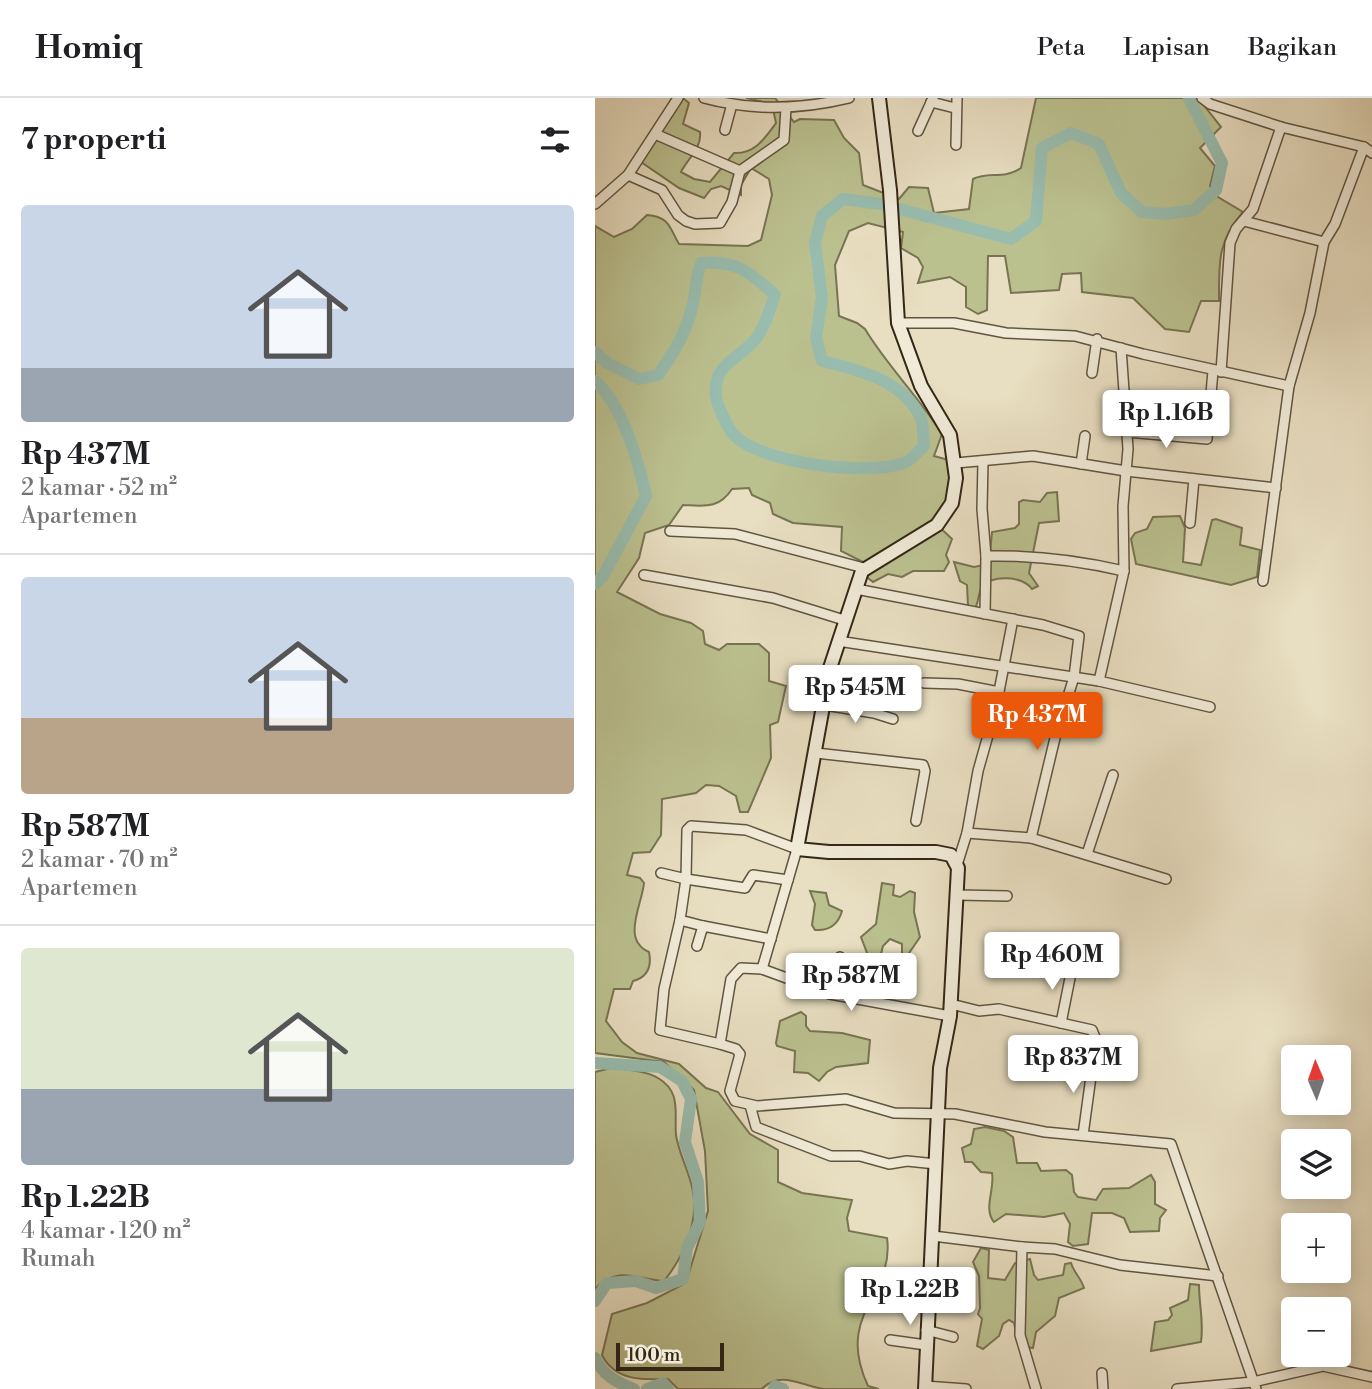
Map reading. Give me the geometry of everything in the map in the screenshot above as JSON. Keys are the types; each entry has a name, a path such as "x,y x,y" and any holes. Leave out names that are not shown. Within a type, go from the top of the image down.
{"main road":[{"path":"879,98 890,191 898,323 921,386 950,435 956,463 955,491 945,515 916,540 865,568 838,642 797,849 829,852 936,852 951,855 957,865 958,895 950,1010 940,1068 937,1114 925,1387"}],"street":[{"path":"595,204 628,174 678,98"},
{"path":"703,98 732,104 786,108 849,98"},
{"path":"1202,98 1210,104 1282,127 1368,150 1335,224 1324,242 1310,313 1289,386 1263,581"},
{"path":"919,131 932,100 956,103 956,145"},
{"path":"725,130 732,104"},
{"path":"628,174 662,190 678,215 686,220 720,223 727,215 740,171 784,140 786,108"},
{"path":"1127,432 1207,439 1230,243 1253,209 1282,127"},
{"path":"656,134 740,171"},
{"path":"1244,221 1324,242"},
{"path":"898,323 954,323 1006,333 1097,340 1217,371 1289,386"},
{"path":"1092,373 1097,340"},
{"path":"1099,681 1124,571 1122,540 1127,432 1121,348"},
{"path":"1081,464 1084,436"},
{"path":"956,463 1033,456 1126,471 1276,488"},
{"path":"983,461 985,614"},
{"path":"1190,523 1195,479"},
{"path":"670,531 735,534 865,568"},
{"path":"986,556 1033,555 1066,558 1124,571"},
{"path":"644,575 773,598 844,620"},
{"path":"856,589 1076,634 1080,644 1075,677 1055,738 1031,838"},
{"path":"957,865 967,833 978,771 999,692 1013,619"},
{"path":"838,642 1099,681 1210,707"},
{"path":"924,683 958,684 999,692"},
{"path":"825,705 893,719"},
{"path":"816,753 923,765 925,771 916,821"},
{"path":"1087,854 1113,775"},
{"path":"762,970 797,849 746,830 691,826 687,830 686,879 680,920 664,989 660,1030 736,1049 740,1054 731,1097 741,1104 846,1099 894,1113 973,1117 1045,1132 1171,1144 1254,1385"},
{"path":"967,833 1031,838 1166,879"},
{"path":"661,873 745,888 753,875 788,880"},
{"path":"958,895 1007,897"},
{"path":"680,920 771,939"},
{"path":"698,946 703,926"},
{"path":"830,994 840,957"},
{"path":"720,1044 733,975 747,967 830,994 950,1010 999,1010 1087,1027 1095,1034 1083,1135"},
{"path":"1061,1023 1072,968"},
{"path":"750,1105 756,1126 831,1156 860,1156 889,1164 907,1161 936,1164"},
{"path":"933,1236 1055,1249 1120,1265 1218,1276"},
{"path":"1022,1247 1020,1335 1036,1389"},
{"path":"926,1330 953,1337"},
{"path":"890,1340 926,1345"},
{"path":"1177,1389 1254,1385 1323,1366 1372,1377"},
{"path":"1102,1373 1103,1389"},
{"path":"925,1387 966,1389"}],"green space":[{"path":"683,98 689,103 683,124 700,132 697,148 681,172 694,179 710,182 734,153 754,148 776,123 772,104 746,98 775,98 794,122 800,119 834,120 844,138 859,153 863,185 899,199 909,187 928,188 934,213 969,209 973,179 1008,174 1021,168 1036,98 1198,98 1221,127 1200,148 1215,166 1210,186 1218,197 1243,212 1228,233 1221,254 1219,301 1201,301 1189,332 1165,329 1133,298 1082,292 1081,273 1062,274 1059,290 1011,293 1005,256 988,256 987,310 978,314 966,307 966,287 950,277 918,283 923,267 918,258 901,248 903,232 868,223 849,231 835,265 839,316 865,329 942,434 934,456 949,460 951,476 946,501 934,522 952,539 946,555 949,562 944,571 913,571 902,577 888,574 873,582 868,578 865,563 841,551 842,527 793,523 773,514 770,503 752,495 749,488 732,489 722,500 711,505 683,505 669,525 645,533 639,558 617,592 660,614 691,623 703,631 705,644 719,650 727,644 759,644 769,653 769,681 786,686 778,722 770,725 771,758 748,812 740,812 736,796 719,786 706,785 696,793 662,799 661,835 650,852 633,853 627,875 640,878 644,883 635,931 636,939 649,952 649,967 642,977 633,981 630,989 614,989 606,1021 622,1042 637,1053 679,1064 706,1088 718,1092 750,1134 778,1150 778,1182 802,1193 852,1200 847,1218 849,1231 887,1238 887,1258 883,1275 861,1322 858,1340 859,1361 868,1386 879,1389 824,1389 776,1380 762,1389 678,1389 668,1379 640,1379 622,1374 614,1370 602,1355 612,1314 647,1303 682,1285 687,1279 708,1211 705,1151 694,1090 664,1062 595,1053 595,226 614,237 632,229 647,215 655,216 671,228 679,244 748,246 761,240 772,195 769,179 751,168 741,185 741,195 721,186 711,189 704,198 679,188 641,162"},
{"path":"1057,492 1059,521 1039,523 1029,573 1038,586 1032,589 1015,579 993,580 982,587 975,608 968,606 967,585 960,581 954,562 974,567 989,564 992,532 1015,528 1019,524 1019,502 1040,502 1047,493"},
{"path":"1180,516 1185,528 1183,562 1201,565 1212,520 1216,519 1242,528 1240,545 1260,550 1257,577 1231,585 1136,564 1131,539 1135,533 1147,529 1153,517"},
{"path":"882,883 894,885 893,895 900,897 910,891 915,893 914,912 920,937 905,959 902,958 902,944 890,939 883,946 877,970 864,966 867,953 861,937 876,924"},
{"path":"810,891 826,893 829,905 842,911 832,926 815,930 812,925 815,904"},
{"path":"801,1012 806,1016 806,1026 810,1031 842,1033 870,1040 868,1063 836,1067 819,1081 808,1073 794,1072 795,1051 777,1046 776,1043 780,1021"},
{"path":"611,1068 653,1075 671,1090 675,1104 676,1135 692,1187 694,1212 684,1248 664,1281 619,1275 611,1277 595,1289 595,1072"},
{"path":"985,1127 1004,1131 1013,1137 1017,1163 1037,1163 1041,1171 1066,1170 1072,1175 1074,1192 1078,1197 1096,1200 1103,1189 1129,1188 1151,1175 1155,1182 1155,1204 1166,1210 1160,1218 1159,1231 1130,1232 1124,1218 1112,1213 1092,1213 1088,1244 1073,1246 1068,1242 1070,1224 1064,1213 1044,1217 1006,1214 994,1222 989,1211 992,1173 981,1172 972,1162 965,1162 962,1148 971,1144 974,1129"},
{"path":"981,1248 989,1250 988,1278 1005,1280 1015,1263 1030,1259 1038,1280 1063,1275 1065,1264 1071,1263 1081,1281 1084,1288 1059,1298 1055,1316 1036,1332 1033,1348 1019,1346 1014,1323 1009,1320 1003,1324 999,1336 983,1349 977,1346 982,1319 978,1314 979,1276 973,1262"},
{"path":"1190,1284 1199,1285 1201,1342 1151,1351 1155,1322 1168,1320 1172,1315 1170,1308 1188,1300"}],"waterway":[{"path":"595,352 607,363 639,379 658,375 669,360 688,321 701,263 724,264 742,269 775,295 760,333 726,365 718,377 717,400 734,435 767,453 816,465 866,468 907,462 924,446 922,421 913,405 903,394 879,379 822,361 816,338 822,298 815,242 822,216 843,199 881,204 1011,239 1036,221 1042,148 1071,133 1099,144 1121,193 1142,212 1166,214 1194,210 1216,190 1222,163 1189,98"},
{"path":"595,381 614,404 628,434 646,496 603,576 595,584"},
{"path":"595,1063 660,1067 682,1081 691,1099 685,1142 698,1182 700,1222 687,1248 683,1279 656,1288 636,1281 607,1283 595,1301"},
{"path":"595,1358 611,1378 634,1389"},
{"path":"647,1389 663,1383 668,1389"},
{"path":"774,1389 775,1386 783,1389"}]}
